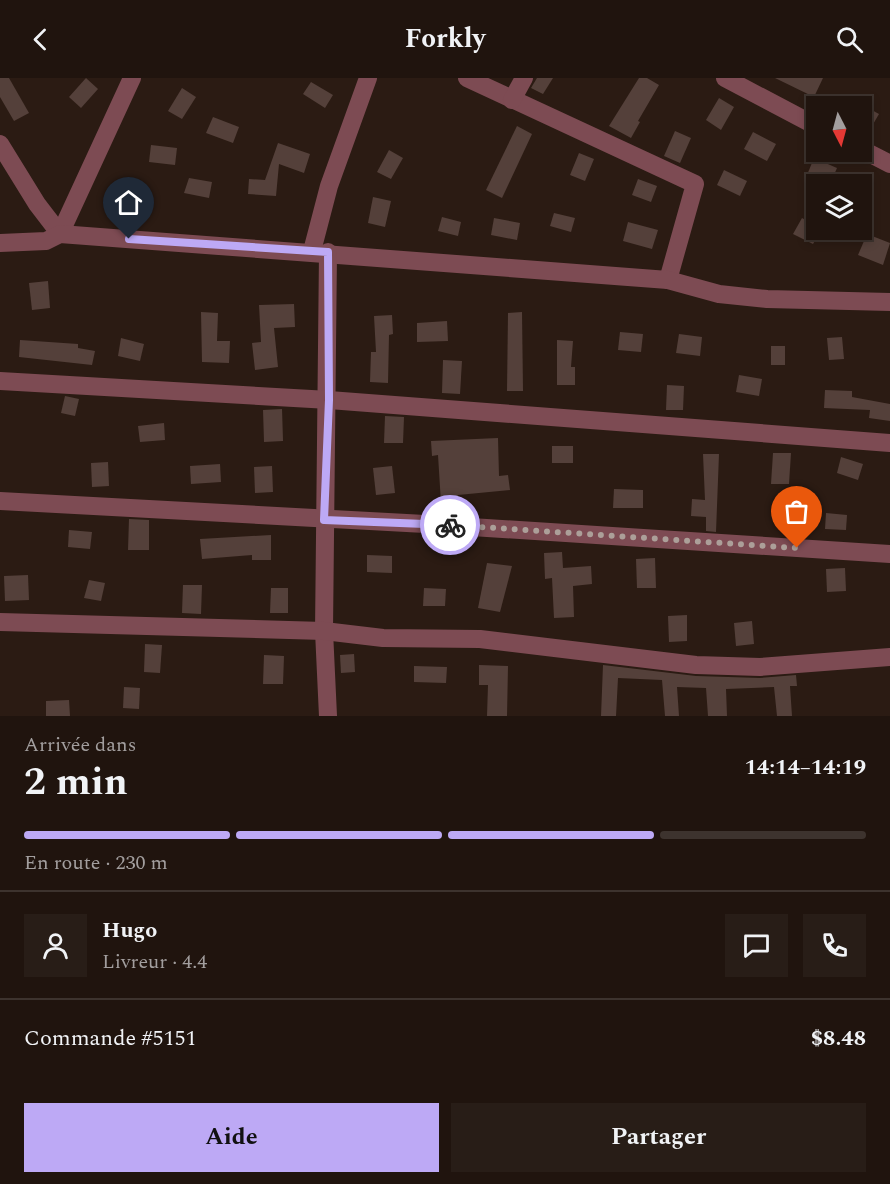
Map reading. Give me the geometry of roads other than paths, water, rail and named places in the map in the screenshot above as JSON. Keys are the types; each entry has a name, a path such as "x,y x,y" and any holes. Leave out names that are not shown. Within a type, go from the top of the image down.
{"street":[{"path":"113,78 124,96"},
{"path":"60,234 132,78"},
{"path":"328,716 324,631 324,520 329,400 320,252 329,186 368,78"},
{"path":"467,78 696,184 668,280"},
{"path":"512,100 524,78"},
{"path":"725,78 806,121"},
{"path":"0,144 37,204 60,234"},
{"path":"872,155 890,164"},
{"path":"0,243 46,241 60,234 668,280 719,294 757,298 890,302"},
{"path":"0,381 329,400 890,443"},
{"path":"0,501 425,524 890,554"},
{"path":"0,622 324,631 383,638 480,639 696,665 760,667 890,657"}]}
